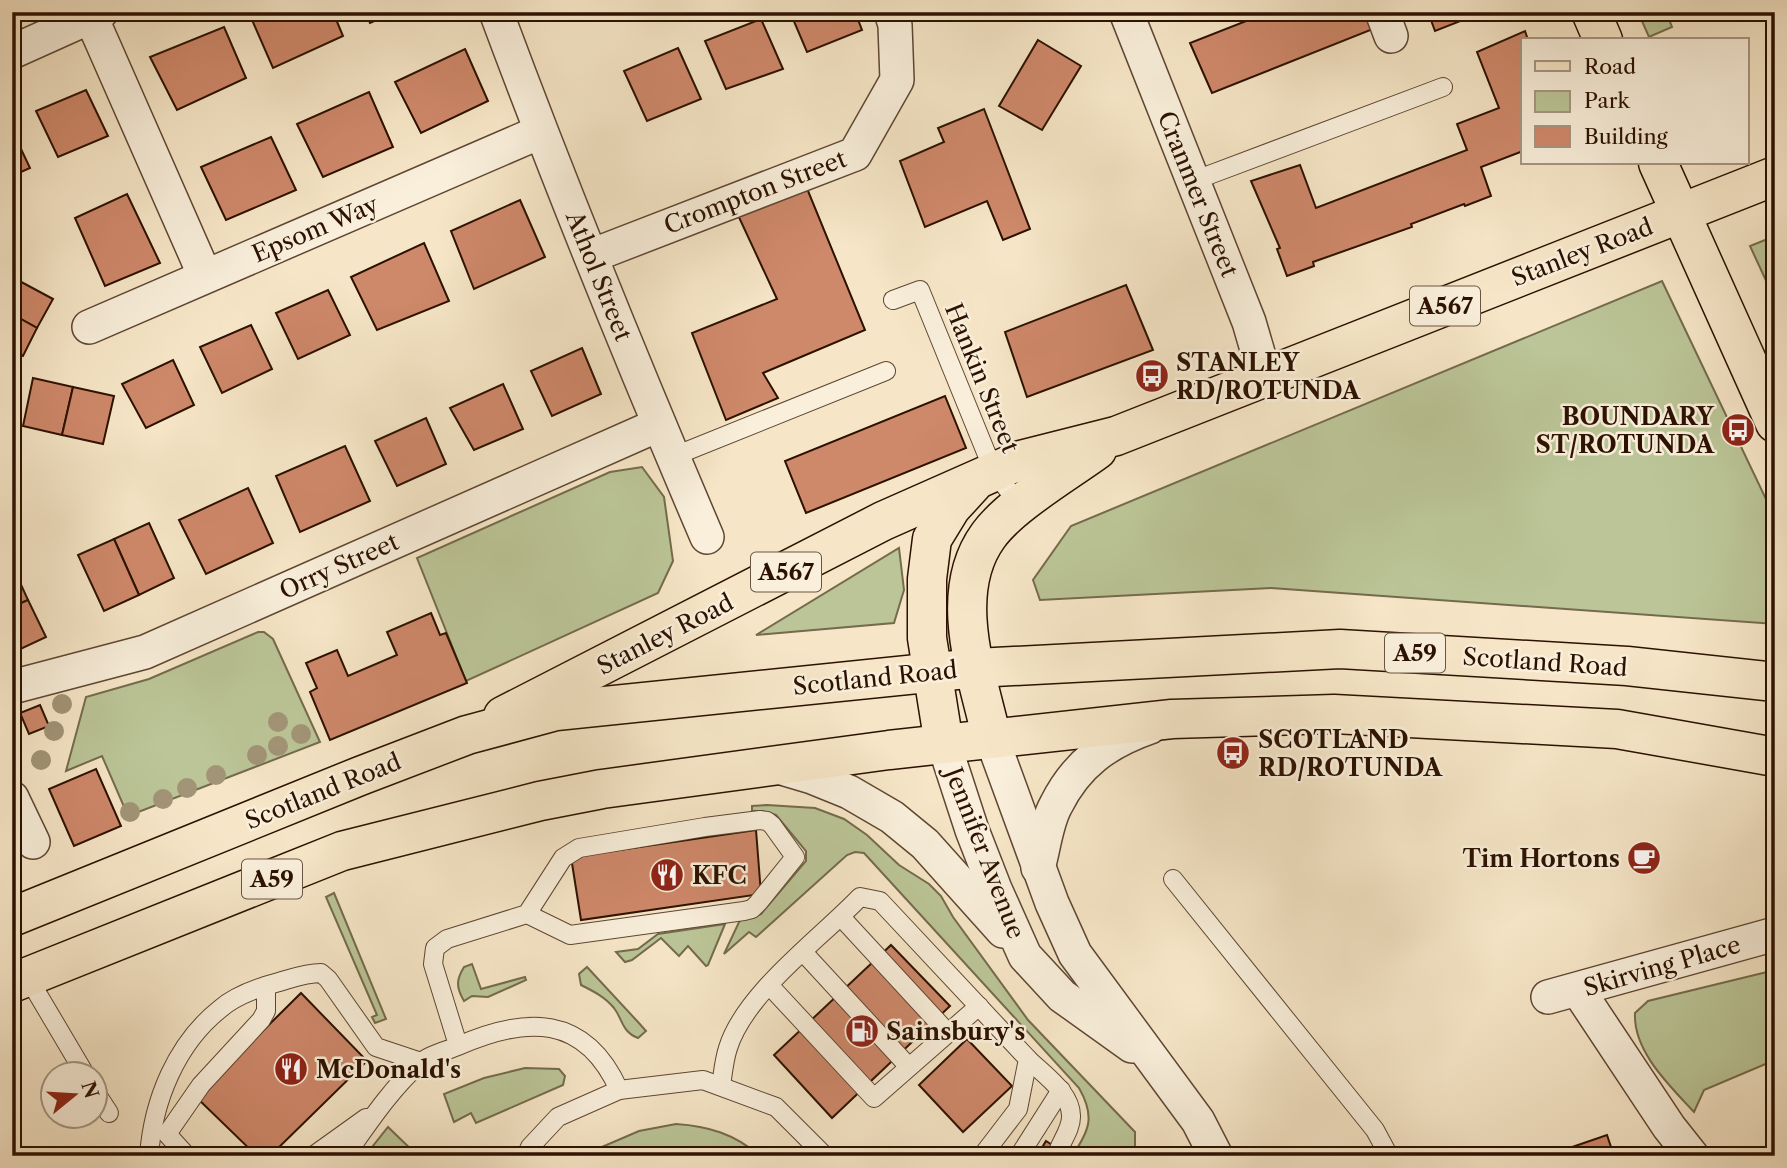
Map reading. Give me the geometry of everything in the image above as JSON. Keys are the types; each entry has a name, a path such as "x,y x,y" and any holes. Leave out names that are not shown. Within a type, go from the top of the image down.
{"main road":[{"path":"1591,12 1602,38"},
{"path":"1658,164 1775,424"},
{"name":"Stanley Road","path":"467,735 883,521 1021,460 1116,436 1775,176"},
{"name":"Stanley Road","path":"992,739 967,614 970,581 976,559 988,535 1020,505 1116,436"},
{"name":"Stanley Road","path":"944,744 926,614 932,539 950,508 985,476"},
{"name":"Scotland Road","path":"12,917 467,735 556,711 976,668 1340,649 1626,666 1775,682"},
{"name":"A59","path":"20,980 114,940 363,845 540,801 625,786 944,744 1172,719 1334,714 1617,729 1775,757"}],"street":[{"name":"Athol Street","path":"496,12 540,132 658,425 707,537"},
{"name":"Crompton Street","path":"591,256 855,154 897,80 895,25 891,12"},
{"name":"Cranmer Street","path":"1126,12 1250,322 1265,377"},
{"path":"12,52 96,15 205,276"},
{"name":"Epsom Way","path":"89,327 540,132"},
{"name":"Orry Street","path":"12,687 145,652 658,425"},
{"path":"1038,868 1055,807 1086,763 1116,741 1172,719"},
{"name":"Jennifer Avenue","path":"992,739 1038,868 1075,954 1160,1066 1198,1121 1216,1156"},
{"name":"Jennifer Avenue","path":"944,744 972,830 1025,956 1062,996 1160,1066"},
{"path":"775,766 813,777 849,792 906,828 925,844 1025,956"},
{"path":"12,798 33,842"},
{"name":"Skirving Place","path":"1692,1156 1563,993 1775,934"}],"lane":[{"path":"1193,181 1443,88"},
{"name":"Hankin Street","path":"893,300 920,290 985,476 1020,505"},
{"path":"672,457 886,371"},
{"path":"458,1045 433,964 435,948 447,940 527,914 563,858 579,848 760,820 772,825 795,857 758,903 752,909 744,911 570,935 527,914"},
{"path":"1173,879 1375,1129 1389,1156"},
{"path":"721,1086 729,1047 752,1005 769,985 860,897 880,901 1028,1059 1061,1090 1071,1116 1059,1149"},
{"path":"841,917 948,1033"},
{"path":"803,952 909,1067"},
{"path":"149,1156 153,1120 172,1070 188,1043 222,1006 266,986 311,973 321,973 376,1047 421,1062"},
{"path":"20,980 76,1060"},
{"path":"769,985 874,1098 979,1006"},
{"path":"163,1156 167,1134 201,1084 266,1012 266,986"},
{"path":"345,1156 380,1107 421,1062 505,1028 526,1026 572,1034 593,1048 609,1068 619,1090"},
{"path":"982,1156 1018,1109 1028,1059"},
{"path":"526,1156 530,1147 558,1118 619,1090 703,1080 776,1107 825,1156"},
{"path":"1019,1156 1061,1090"},
{"path":"313,1156 380,1107"},
{"path":"167,1134 187,1156"}],"green space":[{"path":"1638,12 1666,12 1672,27 1649,37"},
{"path":"1775,236 1775,300 1750,246"},
{"path":"1662,281 1775,518 1775,624 1271,588 1040,600 1033,580 1071,526"},
{"path":"642,467 664,497 673,561 658,593 466,681 417,558 610,472"},
{"path":"899,548 904,590 894,623 756,635"},
{"path":"258,632 264,632 273,639 320,742 128,816 102,756 66,771 86,697 149,679"},
{"path":"752,806 815,808 844,819 867,835 899,865 929,884 941,896 953,917 1028,1020 1135,1132 1135,1150 1130,1156 1072,1156 1083,1138 1089,1115 1079,1088 864,853 847,855 756,937 749,932 724,954 740,920 761,914 806,861 806,851 776,815 752,811"},
{"path":"334,893 386,1019 375,1023 372,1017 377,1015 326,897"},
{"path":"725,924 706,966 688,946 679,956 661,938 632,960 625,962 616,952 638,949 658,934"},
{"path":"472,964 481,989 525,977 526,980 488,997 472,996 464,1001 458,988 458,980 464,967"},
{"path":"587,967 646,1031 638,1038 626,1029 610,1004 581,985 579,974"},
{"path":"1775,970 1775,1060 1704,1090 1694,1112 1654,1067 1646,1054 1636,1027 1635,1013 1648,1001"},
{"path":"525,1068 559,1069 565,1076 563,1085 476,1123 471,1113 454,1122 444,1094 484,1078"},
{"path":"676,1124 721,1132 760,1156 581,1156 639,1131"},
{"path":"388,1127 418,1156 365,1156"}],"building":[{"path":"333,12 343,36 273,68 249,13"},
{"path":"365,12 395,12 370,23"},
{"path":"790,12 855,12 862,30 807,52"},
{"path":"1269,12 1372,12 1378,27 1212,93 1190,43"},
{"path":"1428,12 1480,12 1481,13 1435,31"},
{"path":"761,19 783,69 726,89 705,41"},
{"path":"224,27 246,78 177,110 150,57"},
{"path":"1525,31 1527,38 1521,38 1521,152 1481,167 1491,196 1313,262 1314,266 1287,276 1277,249 1280,248 1251,181 1300,165 1316,208 1467,150 1457,124 1499,108 1477,52"},
{"path":"1038,40 1081,66 1042,130 999,106"},
{"path":"678,48 701,99 647,121 624,71"},
{"path":"465,49 488,101 421,133 395,82"},
{"path":"86,90 108,136 58,157 36,111"},
{"path":"369,92 393,147 323,177 297,124"},
{"path":"984,109 1030,229 1003,240 987,201 925,227 900,161 944,142 938,128"},
{"path":"12,130 30,168 12,176"},
{"path":"271,137 296,190 226,220 201,167"},
{"path":"806,186 865,330 763,373 778,398 726,420 692,333 777,299 737,213"},
{"path":"127,194 160,263 105,286 75,218"},
{"path":"520,200 545,257 474,289 451,231"},
{"path":"424,243 449,301 377,330 351,277"},
{"path":"12,277 53,299 37,328 12,314"},
{"path":"1126,285 1153,350 1027,397 1005,332"},
{"path":"328,290 350,335 298,359 276,313"},
{"path":"12,314 37,328 23,356 12,350"},
{"path":"251,325 272,369 222,393 200,347"},
{"path":"582,348 601,394 552,416 531,371"},
{"path":"173,360 194,405 146,428 122,384"},
{"path":"33,378 73,387 62,435 23,426"},
{"path":"503,384 523,429 474,450 450,408"},
{"path":"73,387 114,396 103,444 62,435"},
{"path":"945,396 966,448 806,513 785,461"},
{"path":"426,418 446,464 397,486 375,441"},
{"path":"345,446 370,501 300,532 276,476"},
{"path":"248,488 273,543 206,574 179,520"},
{"path":"149,523 174,578 139,595 114,539"},
{"path":"114,539 139,595 104,611 78,555"},
{"path":"12,565 28,600 12,607"},
{"path":"28,600 46,637 12,653 12,607"},
{"path":"431,613 440,635 446,633 467,683 330,740 310,692 317,688 306,663 337,650 348,676 397,655 387,632"},
{"path":"40,705 49,726 29,734 20,713"},
{"path":"96,769 121,826 74,846 49,789"},
{"name":"KFC","path":"756,830 761,894 581,920 571,857"},
{"path":"891,945 950,1006 832,1118 774,1055"},
{"name":"McDonald's","path":"301,993 367,1061 270,1156 257,1156 196,1097"},
{"path":"967,1039 1012,1086 963,1132 919,1085"},
{"path":"1607,1135 1614,1156 1546,1156"},
{"path":"1046,1141 1070,1156 1037,1156"}],"place":[{"name":"STANLEY RD/ROTUNDA","path":"1152,376"},
{"name":"BOUNDARY ST/ROTUNDA","path":"1738,430"},
{"name":"SCOTLAND RD/ROTUNDA","path":"1233,753"},
{"name":"Tim Hortons","path":"1644,858"},
{"name":"KFC","path":"667,875"},
{"name":"Sainsbury's","path":"862,1031"},
{"name":"McDonald's","path":"291,1069"}]}
